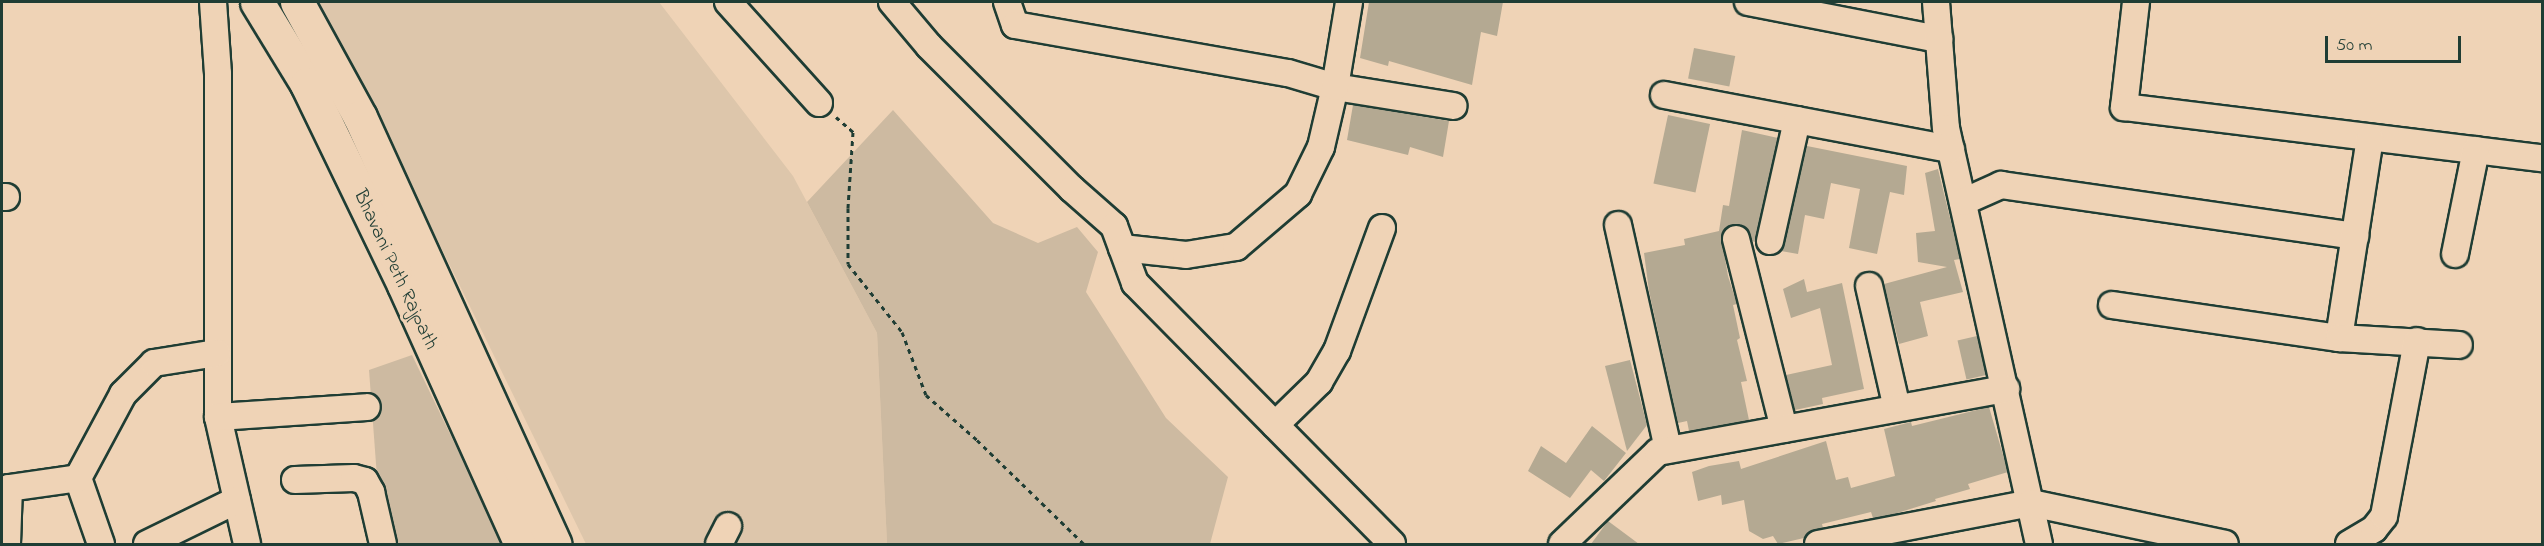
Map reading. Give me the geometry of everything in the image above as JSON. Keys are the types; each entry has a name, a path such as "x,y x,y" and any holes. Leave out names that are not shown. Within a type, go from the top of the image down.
{"main road":[{"name":"Bhavani Peth Rajpath","path":"257,2 307,84 404,285 521,544"},
{"path":"297,2 360,117 555,544"},
{"path":"383,209 536,544"}],"street":[{"path":"213,2 218,74 218,417 247,544"},
{"path":"728,2 819,103"},
{"path":"892,2 929,46 1072,189 1114,226 1135,283 1392,544"},
{"path":"1007,2 1015,25 1288,73 1335,87 1453,106"},
{"path":"1122,248 1186,255 1236,248 1298,194 1321,147 1335,87 1349,2"},
{"path":"1748,2 1939,39"},
{"path":"1936,2 1946,128 2039,544"},
{"path":"2136,2 2124,107 2542,158"},
{"path":"1664,95 1950,148"},
{"path":"1770,241 1797,120"},
{"path":"2339,338 2370,138"},
{"path":"2455,254 2476,150"},
{"path":"1963,202 2001,185 2355,236"},
{"path":"1618,225 1668,450"},
{"path":"1275,425 1319,381 1337,351 1382,228"},
{"path":"1736,239 1784,429"},
{"path":"1869,286 1897,408"},
{"path":"2112,305 2339,338 2459,345"},
{"path":"2349,544 2374,529 2384,516 2417,341"},
{"path":"104,543 78,478 123,394 154,363 217,353"},
{"path":"1562,544 1658,452 2006,389"},
{"path":"218,417 367,407"},
{"path":"7,544 5,489 78,478"},
{"path":"295,480 354,478 365,481 383,544"},
{"path":"147,544 237,500"},
{"path":"1818,544 2031,502 2225,544"}],"path":[{"path":"819,103 853,132 848,208 848,264 902,332 926,395 977,440 1083,544"}],"shaded area":[{"path":"303,2 659,2 793,176 877,333 887,544 586,544 394,151"},
{"path":"893,110 993,223 1038,243 1077,227 1098,252 1086,292 1166,418 1228,477 1210,544 887,544 877,333 807,202"},
{"path":"412,355 503,544 391,544 380,517 369,370"}],"building":[{"path":"1369,2 1503,2 1497,36 1481,32 1472,85 1389,61 1388,66 1360,58"},
{"path":"1694,48 1735,56 1729,86 1688,78"},
{"path":"1353,105 1449,121 1443,157 1410,147 1408,155 1347,140"},
{"path":"1668,115 1710,124 1696,192 1653,183"},
{"path":"1742,130 1778,138 1755,242 1752,241 1747,229 1740,224 1726,228 1721,235 1728,276 1737,304 1733,305 1740,338 1737,340 1747,381 1741,382 1749,420 1689,431 1687,421 1678,423 1649,291 1644,253 1685,245 1684,239 1719,231 1723,205 1729,206"},
{"path":"1807,146 1907,166 1904,195 1890,192 1877,254 1849,248 1860,189 1831,183 1824,219 1805,215 1798,254 1781,251"},
{"path":"1938,169 1960,259 1954,260 1963,292 1920,302 1928,336 1899,344 1884,284 1947,267 1918,262 1916,233 1935,231 1925,173"},
{"path":"1804,279 1807,292 1842,283 1864,389 1822,398 1823,404 1795,410 1786,375 1832,365 1820,308 1791,318 1783,289"},
{"path":"1977,336 1986,375 1967,379 1958,340"},
{"path":"1630,360 1647,425 1627,451 1605,366"},
{"path":"1989,407 2008,472 1968,484 1970,489 1935,499 1936,501 1894,514 1873,518 1871,512 1822,524 1823,528 1809,532 1804,538 1778,544 1773,536 1763,539 1749,531 1744,500 1722,505 1721,495 1698,501 1692,472 1709,466 1739,461 1741,469 1826,441 1836,480 1848,477 1851,488 1895,476 1884,429 1911,422 1912,426"},
{"path":"1592,426 1626,453 1604,481 1591,470 1570,498 1528,471 1541,446 1566,463"},
{"path":"1608,521 1639,544 1591,544"}]}
